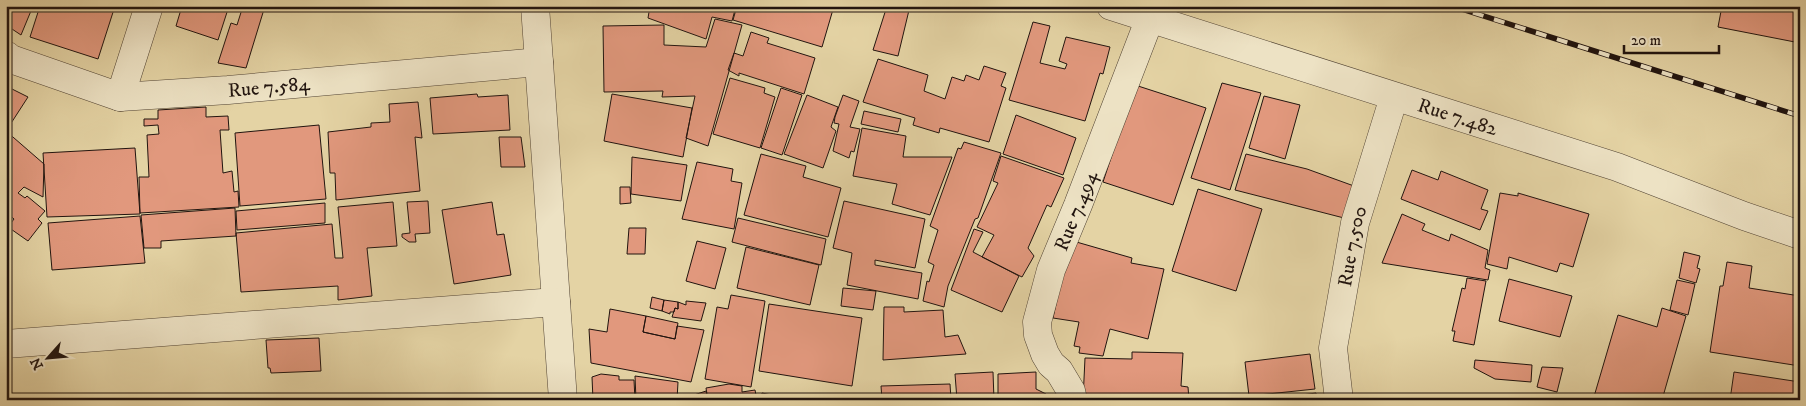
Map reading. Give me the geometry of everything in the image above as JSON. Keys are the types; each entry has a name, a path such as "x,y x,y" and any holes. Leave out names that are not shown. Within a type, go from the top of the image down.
{"street":[{"path":"120,98 149,6"},
{"path":"536,6 564,400"},
{"name":"Rue 7.482","path":"1111,6 1617,167 1744,216 1800,235"},
{"name":"Rue 7.494","path":"1073,400 1071,391 1045,354 1038,335 1037,322 1051,270 1150,18"},
{"name":"Rue 7.584","path":"6,55 11,59 120,98 539,62"},
{"name":"Rue 7.500","path":"1338,400 1334,348 1355,223 1394,97"},
{"path":"6,344 556,302"}],"building":[{"path":"6,6 33,6 21,35 6,25"},
{"path":"40,6 115,6 98,59 30,37"},
{"path":"182,6 229,6 218,40 176,26"},
{"path":"243,6 265,6 246,68 218,63 231,23 237,25"},
{"path":"650,6 736,6 732,21 712,17 706,39 648,18"},
{"path":"737,6 834,6 822,47 733,20"},
{"path":"887,6 910,6 898,56 873,50"},
{"path":"1722,6 1800,6 1800,43 1718,27"},
{"path":"715,19 742,25 708,146 686,138 695,96 662,97 663,91 604,92 603,26 664,25 664,45 706,47"},
{"path":"1033,22 1050,26 1040,63 1065,69 1067,64 1059,61 1066,37 1110,47 1103,74 1100,73 1085,121 1009,100"},
{"path":"751,32 769,38 767,43 815,58 804,94 739,73 739,76 728,70 734,53 743,56"},
{"path":"878,59 928,75 924,91 945,99 952,77 964,81 966,75 979,80 984,66 1006,73 1001,86 1006,88 989,142 940,128 939,133 913,125 915,118 863,102"},
{"path":"730,78 765,88 764,93 775,97 760,148 713,134"},
{"path":"1222,83 1261,93 1230,190 1191,178"},
{"path":"1135,85 1206,108 1173,205 1103,182"},
{"path":"10,88 28,97 6,131 6,93"},
{"path":"781,88 802,95 782,155 761,148"},
{"path":"477,94 478,97 508,95 510,130 433,134 430,98"},
{"path":"612,94 692,108 683,157 604,141"},
{"path":"807,95 838,107 831,127 836,131 823,168 784,154"},
{"path":"843,95 859,101 850,127 860,129 854,152 851,151 849,158 833,151 839,124 834,123 835,117"},
{"path":"1264,96 1300,105 1285,159 1249,148"},
{"path":"418,102 422,138 415,137 420,191 336,200 335,173 330,173 328,132 371,127 371,123 390,122 389,104"},
{"path":"206,107 206,117 228,116 229,130 220,130 223,173 232,171 234,192 238,191 239,207 140,213 139,177 149,177 147,135 159,134 158,125 144,126 144,119 158,119 158,110"},
{"path":"864,111 901,119 898,132 861,124"},
{"path":"1016,115 1076,138 1063,175 1003,154"},
{"path":"319,125 326,199 240,206 235,133"},
{"path":"862,128 906,136 903,157 952,157 930,215 892,204 897,184 853,176"},
{"path":"6,131 44,164 43,197 24,187 18,193 25,198 27,196 45,211 38,219 42,223 28,241 8,227 14,219 6,212"},
{"path":"499,137 521,137 525,167 501,167"},
{"path":"964,142 1001,153 978,218 975,219 948,286 944,307 923,301 927,281 929,282 934,265 928,262 938,230 930,226 958,148 961,149"},
{"path":"135,148 140,214 47,217 43,153"},
{"path":"761,154 806,166 803,177 841,188 828,237 744,215"},
{"path":"1246,154 1307,169 1354,186 1344,218 1235,190"},
{"path":"1001,156 1064,178 1051,207 1047,205 1028,248 1034,256 1022,277 982,257 994,235 977,227 998,183 993,181"},
{"path":"632,157 687,165 681,201 631,194"},
{"path":"697,162 733,169 731,181 742,183 734,229 682,219"},
{"path":"1412,170 1438,180 1441,171 1488,190 1481,209 1488,211 1480,230 1401,199"},
{"path":"620,187 630,187 631,203 620,204"},
{"path":"1198,189 1262,209 1236,291 1172,271"},
{"path":"1500,193 1518,196 1518,193 1589,214 1573,267 1560,263 1557,272 1509,257 1507,269 1487,264"},
{"path":"428,201 430,233 415,234 416,242 409,242 402,237 402,234 410,233 407,202"},
{"path":"844,201 925,219 915,268 875,260 875,265 922,273 918,299 847,285 852,253 833,248"},
{"path":"393,202 397,246 367,248 372,296 338,300 338,286 241,292 236,233 332,224 335,258 343,258 338,207"},
{"path":"492,202 497,235 504,234 511,275 454,284 442,210"},
{"path":"325,203 325,223 237,230 236,211"},
{"path":"235,208 236,236 161,241 161,248 144,248 141,215"},
{"path":"1402,214 1425,224 1422,230 1449,241 1451,234 1488,250 1485,268 1490,270 1488,280 1382,263"},
{"path":"140,216 145,263 52,270 48,223"},
{"path":"738,218 826,239 821,265 732,242"},
{"path":"629,228 646,228 645,254 627,254"},
{"path":"974,229 983,232 973,252 1019,276 1002,312 951,290"},
{"path":"697,241 726,248 715,289 686,281"},
{"path":"1073,241 1132,258 1131,263 1164,269 1148,339 1110,329 1103,356 1079,353 1080,347 1074,346 1079,322 1053,318 1067,253"},
{"path":"746,247 819,265 810,305 737,288"},
{"path":"1684,252 1700,256 1697,268 1700,269 1696,283 1679,278"},
{"path":"1727,262 1752,266 1749,288 1800,296 1800,366 1710,352 1720,286 1723,286"},
{"path":"1467,278 1486,281 1474,345 1453,341 1455,331 1452,331 1462,288 1465,289"},
{"path":"1509,279 1572,296 1560,337 1499,321"},
{"path":"1677,280 1695,284 1688,315 1670,310"},
{"path":"843,288 876,291 873,310 841,306"},
{"path":"731,295 765,301 751,387 705,379 717,307 728,309"},
{"path":"652,297 664,300 662,311 650,308"},
{"path":"664,300 678,302 678,309 675,308 674,312 670,312 670,314 662,311"},
{"path":"686,301 706,303 701,321 672,317 675,308 678,309 678,302 686,305"},
{"path":"769,304 862,318 852,386 759,371"},
{"path":"884,307 904,307 904,312 943,310 945,337 958,335 966,354 883,360"},
{"path":"1662,308 1686,316 1662,400 1593,400 1618,315 1657,327"},
{"path":"610,309 646,316 643,332 675,339 677,326 704,330 691,382 591,363 589,329 607,332"},
{"path":"646,316 678,323 675,339 643,332"},
{"path":"319,338 321,371 271,373 270,368 268,368 266,340"},
{"path":"1132,352 1183,353 1181,386 1188,387 1189,400 1083,400 1085,358 1132,359"},
{"path":"1310,354 1315,389 1249,396 1245,362"},
{"path":"1475,360 1532,365 1531,382 1495,379 1474,368"},
{"path":"1542,367 1563,368 1557,392 1537,387"},
{"path":"993,372 994,400 957,400 955,374"},
{"path":"1036,372 1036,389 1046,394 1048,400 998,400 998,374"},
{"path":"1734,372 1800,382 1800,400 1730,400"},
{"path":"601,374 619,376 619,380 634,380 635,400 593,400 592,377"},
{"path":"635,376 678,382 677,400 636,400"},
{"path":"729,384 742,386 742,392 755,390 757,400 708,400 706,388"},
{"path":"950,384 951,400 882,400 881,386"},
{"path":"706,391 708,400 679,400"},
{"path":"762,393 781,397 780,400 761,400"},
{"path":"1316,393 1317,400 1266,400"}],"railway":[{"path":"1452,6 1800,116"}]}
